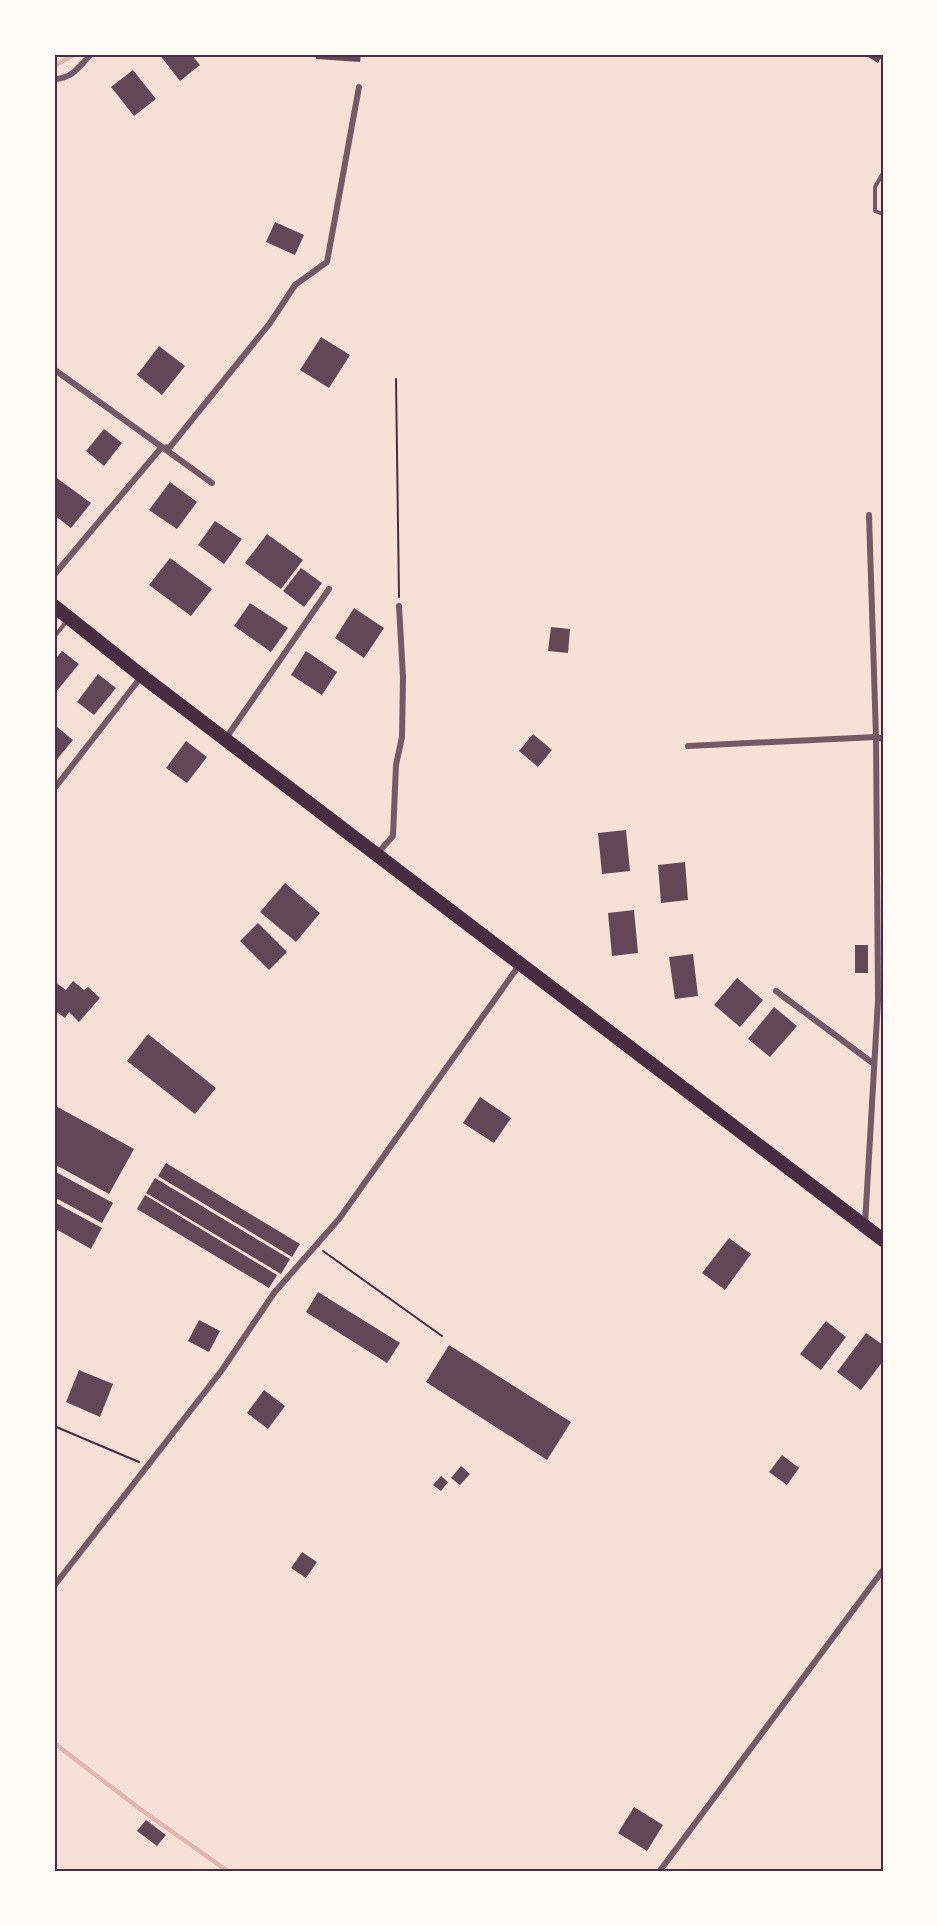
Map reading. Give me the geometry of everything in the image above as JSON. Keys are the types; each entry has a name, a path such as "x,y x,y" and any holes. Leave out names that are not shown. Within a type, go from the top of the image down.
{"main road":[{"path":"54,606 142,676 883,1240"}],"street":[{"path":"54,79 61,79 80,69 91,54"},
{"path":"54,575 161,448 170,447 270,323 295,285 327,262 359,87"},
{"path":"55,370 212,483"},
{"path":"865,1226 880,1001 880,738 869,515"},
{"path":"225,739 329,589"},
{"path":"377,854 393,837 396,765 402,736 403,677 399,606"},
{"path":"54,788 142,676"},
{"path":"688,746 880,738"},
{"path":"54,1586 222,1370 274,1293 339,1219 520,963"},
{"path":"776,991 874,1064"},
{"path":"659,1872 883,1570"}],"lane":[{"path":"883,173 875,187 875,211 883,214"},
{"path":"54,638 69,618"}],"path":[{"path":"396,379 399,606"},
{"path":"316,1245 442,1336"},
{"path":"54,1426 147,1466"}],"building":[{"path":"159,54 191,54 200,65 180,81"},
{"path":"316,54 361,54 360,62 316,59"},
{"path":"863,54 883,54 883,55 878,63"},
{"path":"133,70 156,99 134,116 111,87"},
{"path":"275,222 304,235 295,255 266,242"},
{"path":"321,337 350,355 329,388 300,370"},
{"path":"159,346 185,366 162,395 137,375"},
{"path":"104,429 122,443 104,466 86,451"},
{"path":"54,476 91,503 71,528 54,515"},
{"path":"170,482 197,502 177,529 149,510"},
{"path":"215,521 242,539 224,564 198,545"},
{"path":"267,534 303,560 281,589 245,563"},
{"path":"170,558 212,589 191,616 149,585"},
{"path":"301,568 322,583 304,607 283,591"},
{"path":"250,603 288,628 271,652 234,626"},
{"path":"354,608 384,628 364,658 335,638"},
{"path":"551,627 570,629 568,653 548,651"},
{"path":"62,651 79,664 56,692 54,691 54,661"},
{"path":"306,651 337,672 322,695 291,675"},
{"path":"98,674 116,688 94,715 77,702"},
{"path":"57,727 73,740 54,763 54,730"},
{"path":"533,734 552,750 538,767 519,751"},
{"path":"186,741 207,757 187,783 166,768"},
{"path":"626,830 630,871 602,874 598,833"},
{"path":"685,862 688,900 661,903 658,865"},
{"path":"285,883 320,913 296,942 260,912"},
{"path":"634,910 638,953 612,956 608,913"},
{"path":"258,923 287,952 269,970 240,941"},
{"path":"855,945 868,945 868,973 855,973"},
{"path":"693,954 698,996 675,999 669,957"},
{"path":"737,978 763,1000 740,1027 714,1005"},
{"path":"73,981 84,990 88,987 100,998 79,1022 69,1012 65,1018 54,1010 55,982 66,990"},
{"path":"774,1007 797,1026 770,1057 748,1039"},
{"path":"148,1034 216,1088 195,1114 127,1061"},
{"path":"480,1097 511,1118 494,1143 463,1123"},
{"path":"54,1105 134,1149 109,1194 54,1164"},
{"path":"166,1163 300,1244 292,1257 158,1176"},
{"path":"54,1171 113,1203 102,1223 54,1197"},
{"path":"155,1178 290,1259 281,1274 146,1193"},
{"path":"145,1195 277,1275 269,1288 137,1209"},
{"path":"54,1202 102,1228 91,1249 54,1228"},
{"path":"729,1238 751,1254 725,1290 702,1273"},
{"path":"318,1292 400,1343 387,1363 306,1312"},
{"path":"199,1320 220,1331 209,1352 188,1341"},
{"path":"826,1321 846,1337 821,1370 800,1354"},
{"path":"866,1333 883,1345 883,1361 861,1390 837,1372"},
{"path":"449,1345 571,1422 547,1460 426,1382"},
{"path":"79,1370 113,1384 100,1417 66,1402"},
{"path":"264,1390 285,1406 268,1429 247,1413"},
{"path":"782,1455 799,1468 787,1485 769,1472"},
{"path":"461,1466 470,1474 460,1485 451,1478"},
{"path":"441,1476 448,1482 441,1491 433,1485"},
{"path":"302,1552 317,1562 306,1578 291,1568"},
{"path":"634,1807 663,1825 647,1851 618,1833"},
{"path":"146,1820 166,1835 157,1846 137,1831"}],"waterway":[{"path":"54,66 75,54"},
{"path":"54,1743 140,1809 229,1872"}]}
